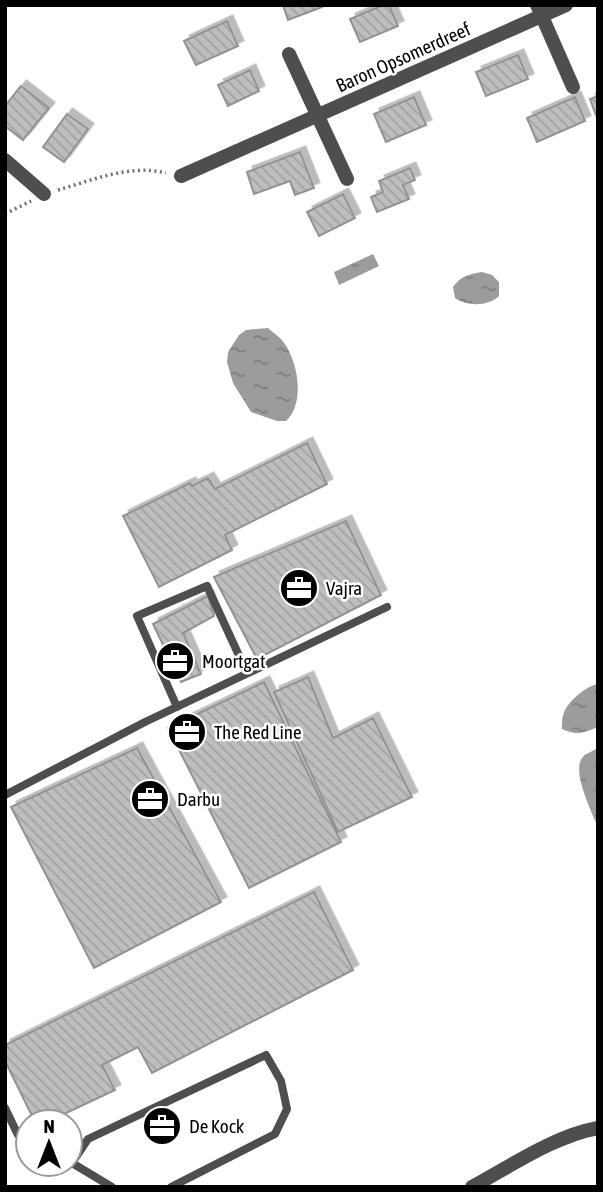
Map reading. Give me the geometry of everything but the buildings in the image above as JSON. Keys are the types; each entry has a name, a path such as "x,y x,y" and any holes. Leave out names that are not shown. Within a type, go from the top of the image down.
{"street":[{"name":"Baron Opsomerdreef","path":"181,176 318,116 539,11 566,5"},
{"path":"539,11 573,87"},
{"path":"289,54 347,179"},
{"path":"5,160 44,194"},
{"path":"472,1187 558,1141 598,1128"}],"lane":[{"path":"177,707 137,615 207,586 247,673"},
{"path":"5,795 177,707 387,607"},
{"path":"84,1145 88,1139 266,1055 281,1081 287,1109 275,1134 171,1187"},
{"path":"5,1108 14,1127"},
{"path":"84,1171 106,1185"}],"path":[{"path":"5,214 44,194 126,171 154,170 181,176"}],"water":[{"path":"373,254 379,266 339,285 334,272"},
{"path":"482,272 492,275 499,282 499,296 490,302 478,304 455,298 453,287 459,280"},
{"path":"268,328 287,347 295,369 298,392 292,413 286,421 277,421 251,412 233,383 227,362 228,352 239,335 246,330"},
{"path":"598,684 598,727 580,733 562,729 567,706 584,690"},
{"path":"598,748 598,822 595,821 586,798 579,770 583,757"}],"place":[{"name":"Vajra","path":"299,588"},
{"name":"Moortgat","path":"175,661"},
{"name":"The Red Line","path":"187,732"},
{"name":"Darbu","path":"150,799"},
{"name":"De Kock","path":"162,1126"}]}
